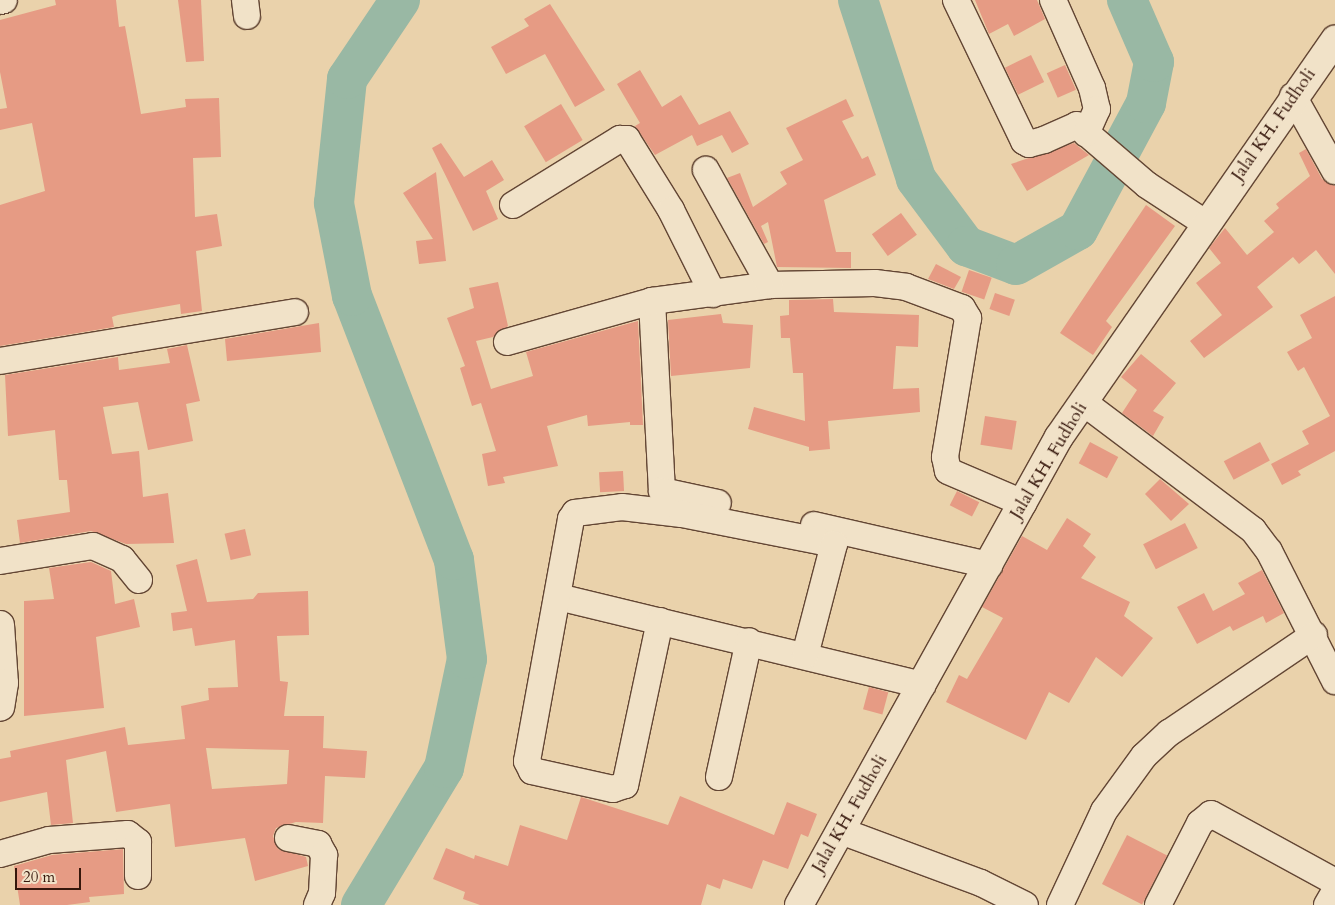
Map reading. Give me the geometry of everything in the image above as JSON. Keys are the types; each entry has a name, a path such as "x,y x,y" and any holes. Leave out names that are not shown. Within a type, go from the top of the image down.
{"main road":[{"name":"Jalal KH. Fudholi","path":"799,905 923,686 1023,503 1083,402 1293,96 1335,40"},
{"path":"0,625 4,683 0,707"}],"street":[{"path":"0,1 4,0"},
{"path":"956,0 1024,140 1029,144 1044,140 1074,125 1147,185 1205,223"},
{"path":"1053,0 1092,88 1096,109 1094,140"},
{"path":"1293,96 1335,171"},
{"path":"513,205 620,139 627,139 671,210 713,294"},
{"path":"706,170 770,285"},
{"path":"507,342 652,301 770,285 876,283 912,289 962,308 968,318 945,457 948,471 1023,503"},
{"path":"652,301 662,491 989,565"},
{"path":"0,361 295,312"},
{"path":"1083,402 1253,530 1269,551 1314,635 1335,681"},
{"path":"660,621 625,785 613,789 532,771 527,761 571,519 582,511 622,507 682,514 834,544 805,655"},
{"path":"0,561 93,546 122,558 140,580"},
{"path":"558,597 749,641 923,686"},
{"path":"1060,905 1104,811 1144,756 1169,733 1314,635"},
{"path":"719,776 749,641"},
{"path":"1158,905 1200,823 1211,814 1335,882"},
{"path":"840,831 981,883 1025,905"},
{"path":"0,854 49,840 128,834 138,842 138,876"},
{"path":"288,838 318,844 324,855 322,893 317,905"},
{"path":"1327,905 1335,891"}],"building":[{"path":"55,0 116,0 119,27 125,26 141,114 186,107 185,99 219,98 221,157 193,158 195,217 217,214 222,246 196,251 202,311 181,314 180,304 112,317 114,327 0,346 0,205 45,191 32,123 0,130 0,109 7,108 0,72 0,20 56,5"},
{"path":"178,0 201,0 204,61 186,62"},
{"path":"975,0 1037,0 1045,19 1014,36 1008,24 989,34"},
{"path":"550,4 605,90 575,107 545,54 506,74 491,47 529,26 524,19"},
{"path":"1031,55 1044,82 1018,95 1005,68"},
{"path":"1065,65 1076,90 1058,98 1047,73"},
{"path":"640,70 662,107 681,95 699,125 730,111 749,144 732,153 722,135 697,146 692,135 655,155 635,126 640,123 617,84"},
{"path":"846,99 854,116 842,121 862,159 868,156 876,175 824,200 836,252 851,252 851,268 777,267 768,222 761,226 768,242 764,244 727,178 740,173 753,207 787,184 780,172 803,160 786,128"},
{"path":"561,104 583,140 546,162 524,126"},
{"path":"441,143 464,177 492,160 504,180 486,191 498,219 473,231 432,148"},
{"path":"1074,143 1089,155 1027,191 1011,164"},
{"path":"1306,149 1322,179 1335,186 1335,274 1316,250 1299,264 1293,257 1257,287 1273,307 1204,358 1190,341 1222,315 1196,283 1221,263 1209,248 1225,228 1247,255 1274,232 1264,221 1279,208 1276,204 1310,176 1299,153"},
{"path":"436,172 446,261 419,264 416,241 433,239 403,193"},
{"path":"1146,205 1175,226 1106,321 1112,327 1093,355 1060,333"},
{"path":"901,213 917,235 888,256 872,234"},
{"path":"936,264 961,277 954,289 928,279"},
{"path":"969,270 992,278 984,300 962,292"},
{"path":"498,282 508,326 493,337 476,341 491,389 533,376 526,352 638,321 643,425 630,425 630,422 588,426 587,415 547,426 558,466 503,477 505,483 488,486 482,454 496,451 481,403 472,406 460,368 465,366 447,318 474,308 469,288"},
{"path":"995,293 1015,300 1009,316 989,309"},
{"path":"1335,296 1335,451 1298,471 1301,475 1282,485 1271,464 1309,444 1302,431 1330,416 1304,367 1298,371 1287,352 1312,338 1300,315"},
{"path":"833,299 834,312 919,315 918,347 896,346 893,389 919,388 920,412 828,421 830,449 809,451 809,447 748,429 754,407 805,421 803,373 793,373 790,338 781,338 780,316 789,315 789,300"},
{"path":"721,314 723,323 753,325 750,368 671,376 668,320"},
{"path":"319,323 321,352 227,361 225,339"},
{"path":"187,345 200,401 186,404 193,441 148,450 138,402 103,407 112,454 139,451 143,497 168,493 174,543 126,544 91,531 20,543 17,520 70,512 67,480 59,480 55,430 8,436 5,375 118,357 119,370 170,363 167,349"},
{"path":"1141,354 1176,383 1153,411 1164,417 1153,436 1122,413 1137,390 1121,377"},
{"path":"985,416 1017,421 1012,450 980,445"},
{"path":"1090,442 1118,457 1107,478 1079,463"},
{"path":"1260,442 1270,461 1234,480 1224,461"},
{"path":"623,471 624,491 600,492 599,472"},
{"path":"1160,479 1189,504 1171,521 1145,494"},
{"path":"957,491 979,502 972,517 950,505"},
{"path":"1067,518 1091,534 1083,546 1096,557 1081,578 1130,602 1124,616 1153,638 1122,677 1096,657 1069,703 1049,692 1026,740 946,702 959,675 967,679 1003,618 982,607 1022,536 1047,550"},
{"path":"1185,523 1198,548 1156,569 1143,544"},
{"path":"245,529 251,555 231,560 225,534"},
{"path":"197,559 207,602 253,599 258,593 308,591 309,635 277,636 280,681 288,682 284,716 324,716 323,748 367,751 365,778 325,776 323,823 296,822 276,828 273,836 278,849 306,857 308,866 255,881 245,838 175,847 170,804 116,812 106,751 66,760 73,823 51,825 47,792 0,802 0,759 11,757 10,751 125,727 128,745 185,739 181,706 209,700 208,688 238,687 235,640 195,646 192,628 173,631 171,613 187,611 176,565","holes":["206,748 289,750 287,784 212,789"]},
{"path":"91,562 111,571 115,604 134,599 140,627 96,637 104,708 24,716 24,601 54,599 49,568"},
{"path":"1262,570 1284,613 1266,623 1263,616 1233,631 1230,626 1197,644 1177,607 1204,593 1213,611 1245,594 1238,583"},
{"path":"869,687 888,692 882,714 863,709"},
{"path":"680,796 774,835 787,802 817,814 808,837 801,834 788,869 763,860 752,889 723,879 720,889 707,884 701,905 480,905 463,899 465,892 433,879 446,848 474,859 475,855 508,866 520,825 567,840 581,797 668,825"},
{"path":"1127,835 1167,855 1142,904 1102,884"},
{"path":"123,849 124,894 89,897 90,902 67,905 20,905 14,866 52,855"}],"waterway":[{"path":"361,905 444,768 467,659 454,560 352,296 334,203 347,79 400,0"},
{"path":"858,0 916,179 966,246 1016,265 1078,230 1146,103 1154,62 1127,0"}]}
